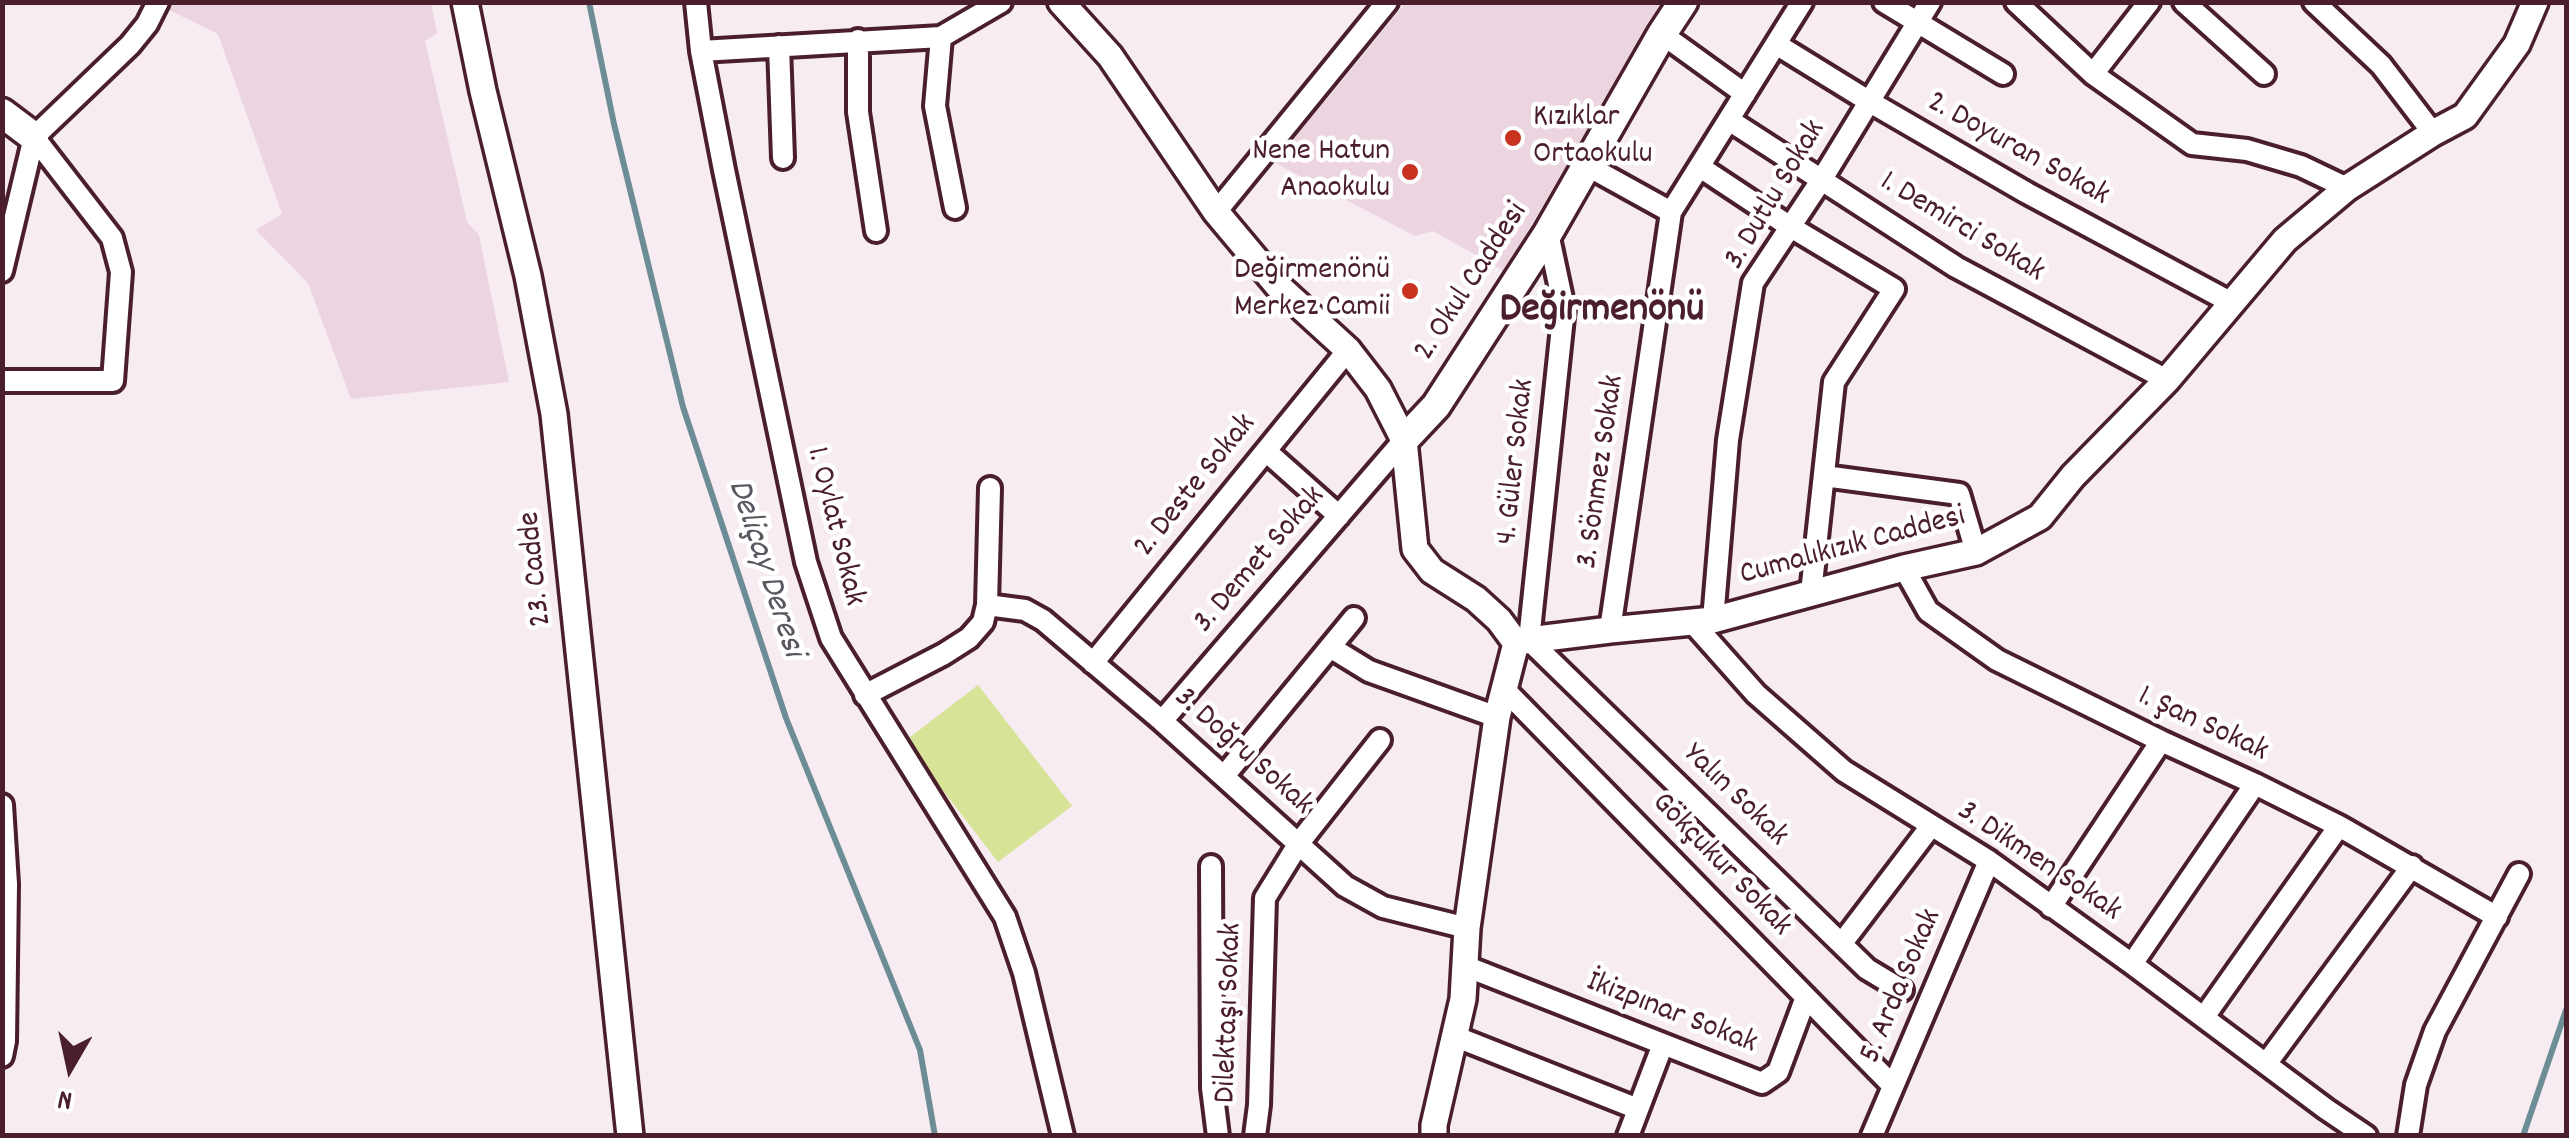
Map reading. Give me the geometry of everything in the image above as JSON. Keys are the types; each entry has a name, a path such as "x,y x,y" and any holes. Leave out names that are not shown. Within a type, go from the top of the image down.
{"main road":[{"name":"2. Okul Caddesi","path":"1404,440 1436,406 1548,233 1683,2"},
{"path":"2,113 34,137"}],"street":[{"path":"2,271 34,137 130,46 158,2"},
{"name":"23. Cadde","path":"465,2 528,276 554,414 630,1136"},
{"name":"1. Oylat Sokak","path":"696,2 724,170 806,562 831,638 1006,917 1024,973 1063,1136"},
{"path":"701,50 941,37 1001,2"},
{"path":"1061,2 1110,56 1216,212 1278,286 1348,350 1378,389 1404,440 1415,549 1432,571 1476,599 1523,642 1497,717 1467,928 1463,999 1434,1136"},
{"name":"3. Sönmez Sokak","path":"1610,630 1671,212 1802,2"},
{"path":"1884,2 2003,74"},
{"name":"3. Dutlu Sokak","path":"1702,621 1753,283 1930,2"},
{"path":"2093,74 2149,2"},
{"path":"2184,2 2264,74"},
{"path":"2314,2 2381,65 2433,133"},
{"name":"Cumalıkızık Caddesi","path":"1523,642 1702,621 1976,552 2040,517 2073,476 2167,380 2284,240 2347,188 2465,116 2517,44 2536,2"},
{"path":"1216,212 1380,5"},
{"path":"2030,7 2093,74 2192,144 2246,150 2301,166 2347,188"},
{"path":"1662,34 1744,94"},
{"path":"941,37 935,106 955,208"},
{"path":"858,40 858,112 876,231"},
{"name":"2. Doyuran Sokak","path":"1776,44 2028,193 2232,303"},
{"path":"779,46 783,158"},
{"name":"1. Demirci Sokak","path":"1729,120 1956,267 2167,380"},
{"path":"2,381 113,381 121,272 112,238 34,137"},
{"path":"1586,166 1671,212"},
{"path":"1700,167 1894,289 1834,382 1811,593"},
{"name":"4. Güler Sokak","path":"1523,642 1564,308 1548,233"},
{"name":"2. Deste Sokak","path":"1093,662 1348,350"},
{"name":"3. Demet Sokak","path":"1162,721 1404,440"},
{"path":"1266,451 1339,516"},
{"path":"1824,476 1959,494 1976,552"},
{"path":"866,696 969,638 983,622 988,606 990,488"},
{"name":"1. Şan Sokak","path":"1904,568 1928,611 1997,660 2339,826 2496,917"},
{"name":"3. Doğru Sokak","path":"988,606 1024,610 1044,620 1345,886 1383,907 1467,928"},
{"path":"1224,776 1354,618"},
{"name":"3. Dikmen Sokak","path":"1702,621 1756,694 1844,771 1989,861 2366,1136"},
{"name":"Yalın Sokak","path":"1523,642 1867,969 1902,990"},
{"path":"1330,647 1369,671 1497,717"},
{"name":"Gökçukur Sokak","path":"1504,689 1893,1086"},
{"name":"Dilektaşı Sokak","path":"1255,1136 1265,898 1299,843 1380,740"},
{"path":"2051,908 2161,742"},
{"path":"2132,964 2254,784"},
{"path":"2,806 2,1056"},
{"path":"1842,944 1931,826"},
{"path":"2204,1018 2339,826"},
{"name":"5. Arda Sokak","path":"1872,1136 1989,861"},
{"path":"1212,866 1212,1088 1218,1136"},
{"path":"2266,1064 2412,866"},
{"path":"2408,1136 2416,1084 2436,1031 2519,874"},
{"name":"İkizpınar Sokak","path":"1465,966 1762,1082 1778,1072 1806,997"},
{"path":"1454,1036 1638,1109"},
{"path":"1628,1136 1662,1044"}],"shaded area":[{"path":"171,2 431,3 437,33 425,41 467,222 479,235 509,382 351,399 308,283 256,230 282,214 218,34 169,10"},
{"name":"Kızıklar Ortaokulu","path":"1405,3 1663,3 1504,271 1433,231 1415,236 1271,161"}],"green space":[{"path":"978,685 1072,806 998,862 905,741"}],"waterway":[{"name":"Deliçay Deresi","path":"589,2 614,124 683,407 786,718 920,1050 935,1136"},
{"path":"2523,1136 2566,1010"}],"place":[{"name":"Kızıklar Ortaokulu","path":"1513,138"},
{"name":"Nene Hatun Anaokulu","path":"1410,172"},
{"name":"Değirmenönü Merkez Camii","path":"1410,291"}],"district":[{"name":"Değirmenönü","path":"1602,313"}]}
